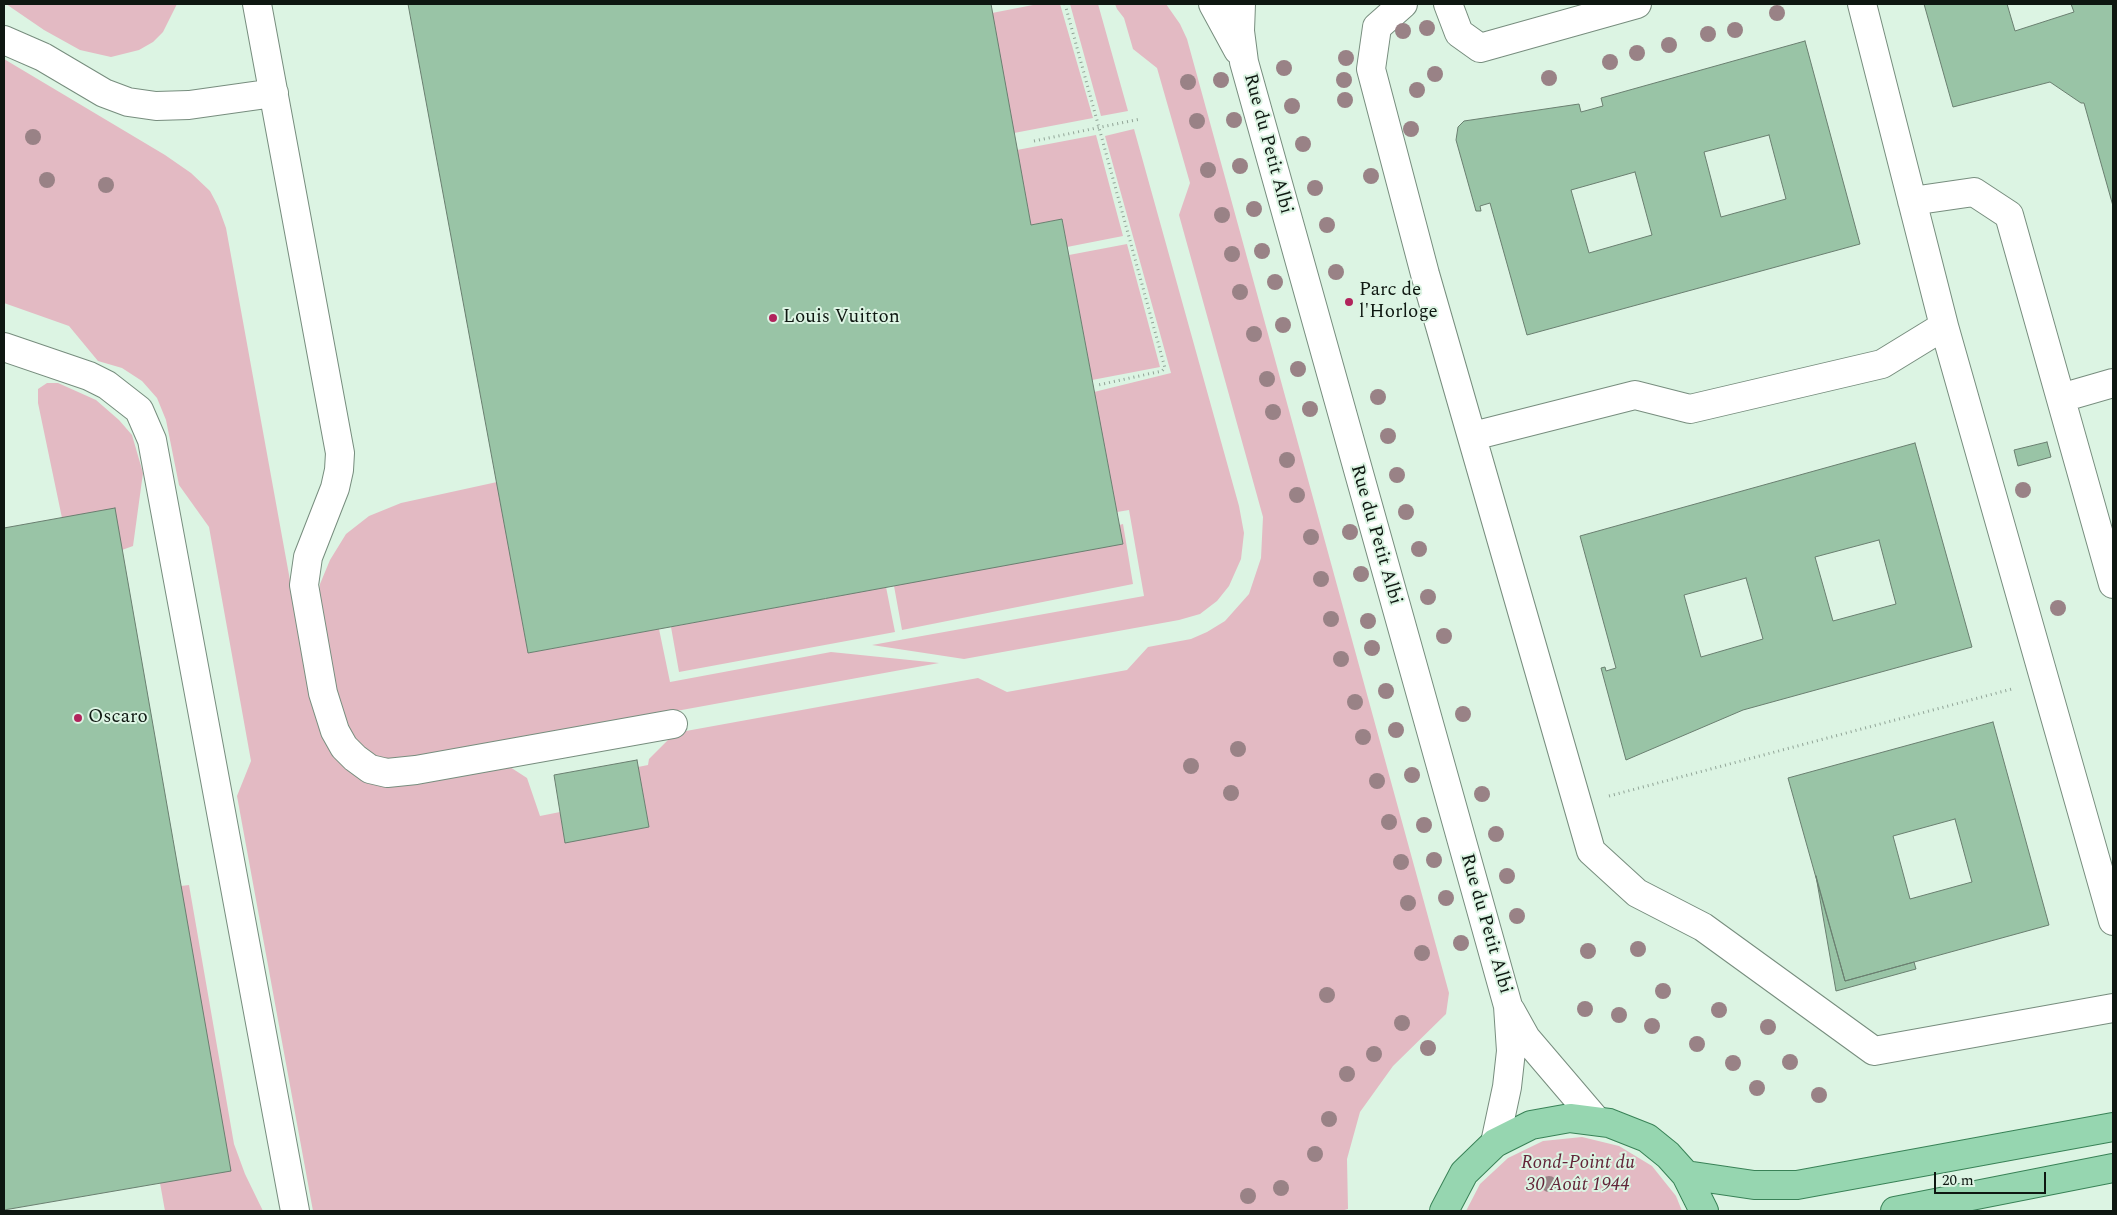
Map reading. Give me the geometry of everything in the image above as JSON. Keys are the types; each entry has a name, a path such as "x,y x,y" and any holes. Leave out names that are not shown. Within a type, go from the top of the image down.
{"main road":[{"path":"1444,1211 1464,1173 1495,1143 1518,1130 1544,1121 1570,1118 1596,1120 1622,1127 1647,1138 1668,1155 1686,1175 1704,1211"},
{"path":"1686,1175 1754,1185 1797,1185 2113,1127"},
{"path":"1895,1211 2113,1168"}],"street":[{"path":"257,4 340,453 339,470 308,557 304,585 322,693 328,716 344,747 370,769 387,773 416,770 673,724"},
{"name":"Rue du Petit Albi","path":"1213,4 1244,62"},
{"name":"Rue du Petit Albi","path":"1241,4 1240,31 1244,62 1508,1006 1511,1051 1507,1087 1495,1143"},
{"path":"1403,4 1377,27 1370,69 1425,274 1591,851 1637,893 1703,927 1874,1051 2113,1008"},
{"path":"1448,4 1459,33 1480,48 1637,4"},
{"path":"1862,4 1944,326 2113,921"},
{"path":"4,20 43,57"},
{"path":"4,40 43,57 104,93 128,102 156,106 189,105 274,93"},
{"path":"1912,202 1974,192 2008,215 2113,584"},
{"path":"1473,436 1635,395 1690,409 1882,364 1944,326"},
{"path":"4,347 89,376 107,385 139,410 150,434 158,464 295,1211"},
{"path":"2060,398 2113,384"},
{"name":"Rue du Petit Albi","path":"1508,1006 1526,1038 1596,1120"}],"path":[{"path":"1065,4 1165,368 1162,372 1098,385"},
{"path":"1034,141 1140,119"},
{"path":"1577,804 2044,680"}],"green space":[{"path":"6,4 177,4 163,32 153,42 139,50 111,57 80,50 44,30"},
{"path":"1038,4 1060,4 1093,118 1014,133 992,13"},
{"path":"1070,4 1098,4 1128,111 1101,116"},
{"path":"1115,4 1166,4 1180,24 1187,39 1449,993 1446,1014 1393,1066 1360,1112 1347,1159 1348,1209 1341,1211 313,1211 237,796 251,761 209,527 179,485 166,420 157,398 142,381 122,368 98,361 69,326 4,303 4,59 165,155 191,173 210,191 218,206 226,228 309,685 339,757 510,767 527,778 540,816 560,812 565,842 649,827 638,767 648,765 649,759 675,733 978,678 1007,692 1127,670 1148,647 1191,639 1225,621 1249,594 1261,558 1263,517 1179,215 1190,183 1157,68 1133,49 1124,18"},
{"path":"1134,129 1239,506 1244,533 1241,559 1229,586 1217,601 1200,614 1179,620 964,659 872,645 1144,596 1129,510 1117,512 1094,392 1171,373 1105,136"},
{"path":"1096,135 1123,236 1067,247 1062,219 1031,225 1017,150"},
{"path":"1127,244 1160,367 1092,380 1069,255"},
{"path":"47,383 58,383 96,400 119,420 132,435 143,473 133,546 122,550 62,518 38,403 38,389"},
{"path":"497,482 528,653 659,629 670,682 831,652 939,663 419,758 397,761 377,758 361,749 342,723 317,607 320,584 330,560 346,534 369,516 401,503"},
{"path":"1123,524 1133,584 902,630 894,586"},
{"path":"886,587 895,632 679,672 671,627"},
{"path":"189,885 234,1144 245,1174 263,1211 165,1211 160,1183 181,886"},
{"name":"Rond-Point du 30 Août 1944","path":"1582,1137 1619,1146 1652,1166 1676,1196 1682,1211 1466,1211 1480,1184 1508,1158 1543,1141"}],"building":[{"name":"Louis Vuitton","path":"408,4 991,4 1031,225 1062,219 1123,544 528,653"},
{"path":"1924,4 2007,4 2015,31 2074,12 2071,4 2113,4 2113,206 2084,103 2081,103 2050,82 1953,107"},
{"path":"1805,41 1860,244 1527,335 1490,203 1480,206 1481,211 1476,211 1456,140 1458,127 1464,121 1579,104 1581,112 1603,106 1601,98","holes":["1769,135 1786,199 1721,217 1704,152","1635,172 1652,235 1589,253 1571,190"]},
{"path":"2047,442 2051,457 2018,466 2014,450"},
{"path":"1915,443 1972,647 1743,710 1626,760 1601,668 1605,667 1606,671 1616,668 1580,536","holes":["1879,540 1896,604 1833,621 1815,557","1746,578 1763,639 1701,657 1684,595"]},
{"name":"Oscaro","path":"115,508 231,1171 4,1210 4,528"},
{"path":"1993,722 2049,925 1845,981 1788,778","holes":["1955,819 1972,882 1910,899 1893,836"]},
{"path":"637,760 649,827 565,843 554,775"},
{"path":"1816,876 1845,981 1914,962 1916,969 1836,991"}],"place":[{"name":"Parc de l'Horloge","path":"1349,302"},
{"name":"Louis Vuitton","path":"773,318"},
{"name":"Oscaro","path":"78,718"}]}
